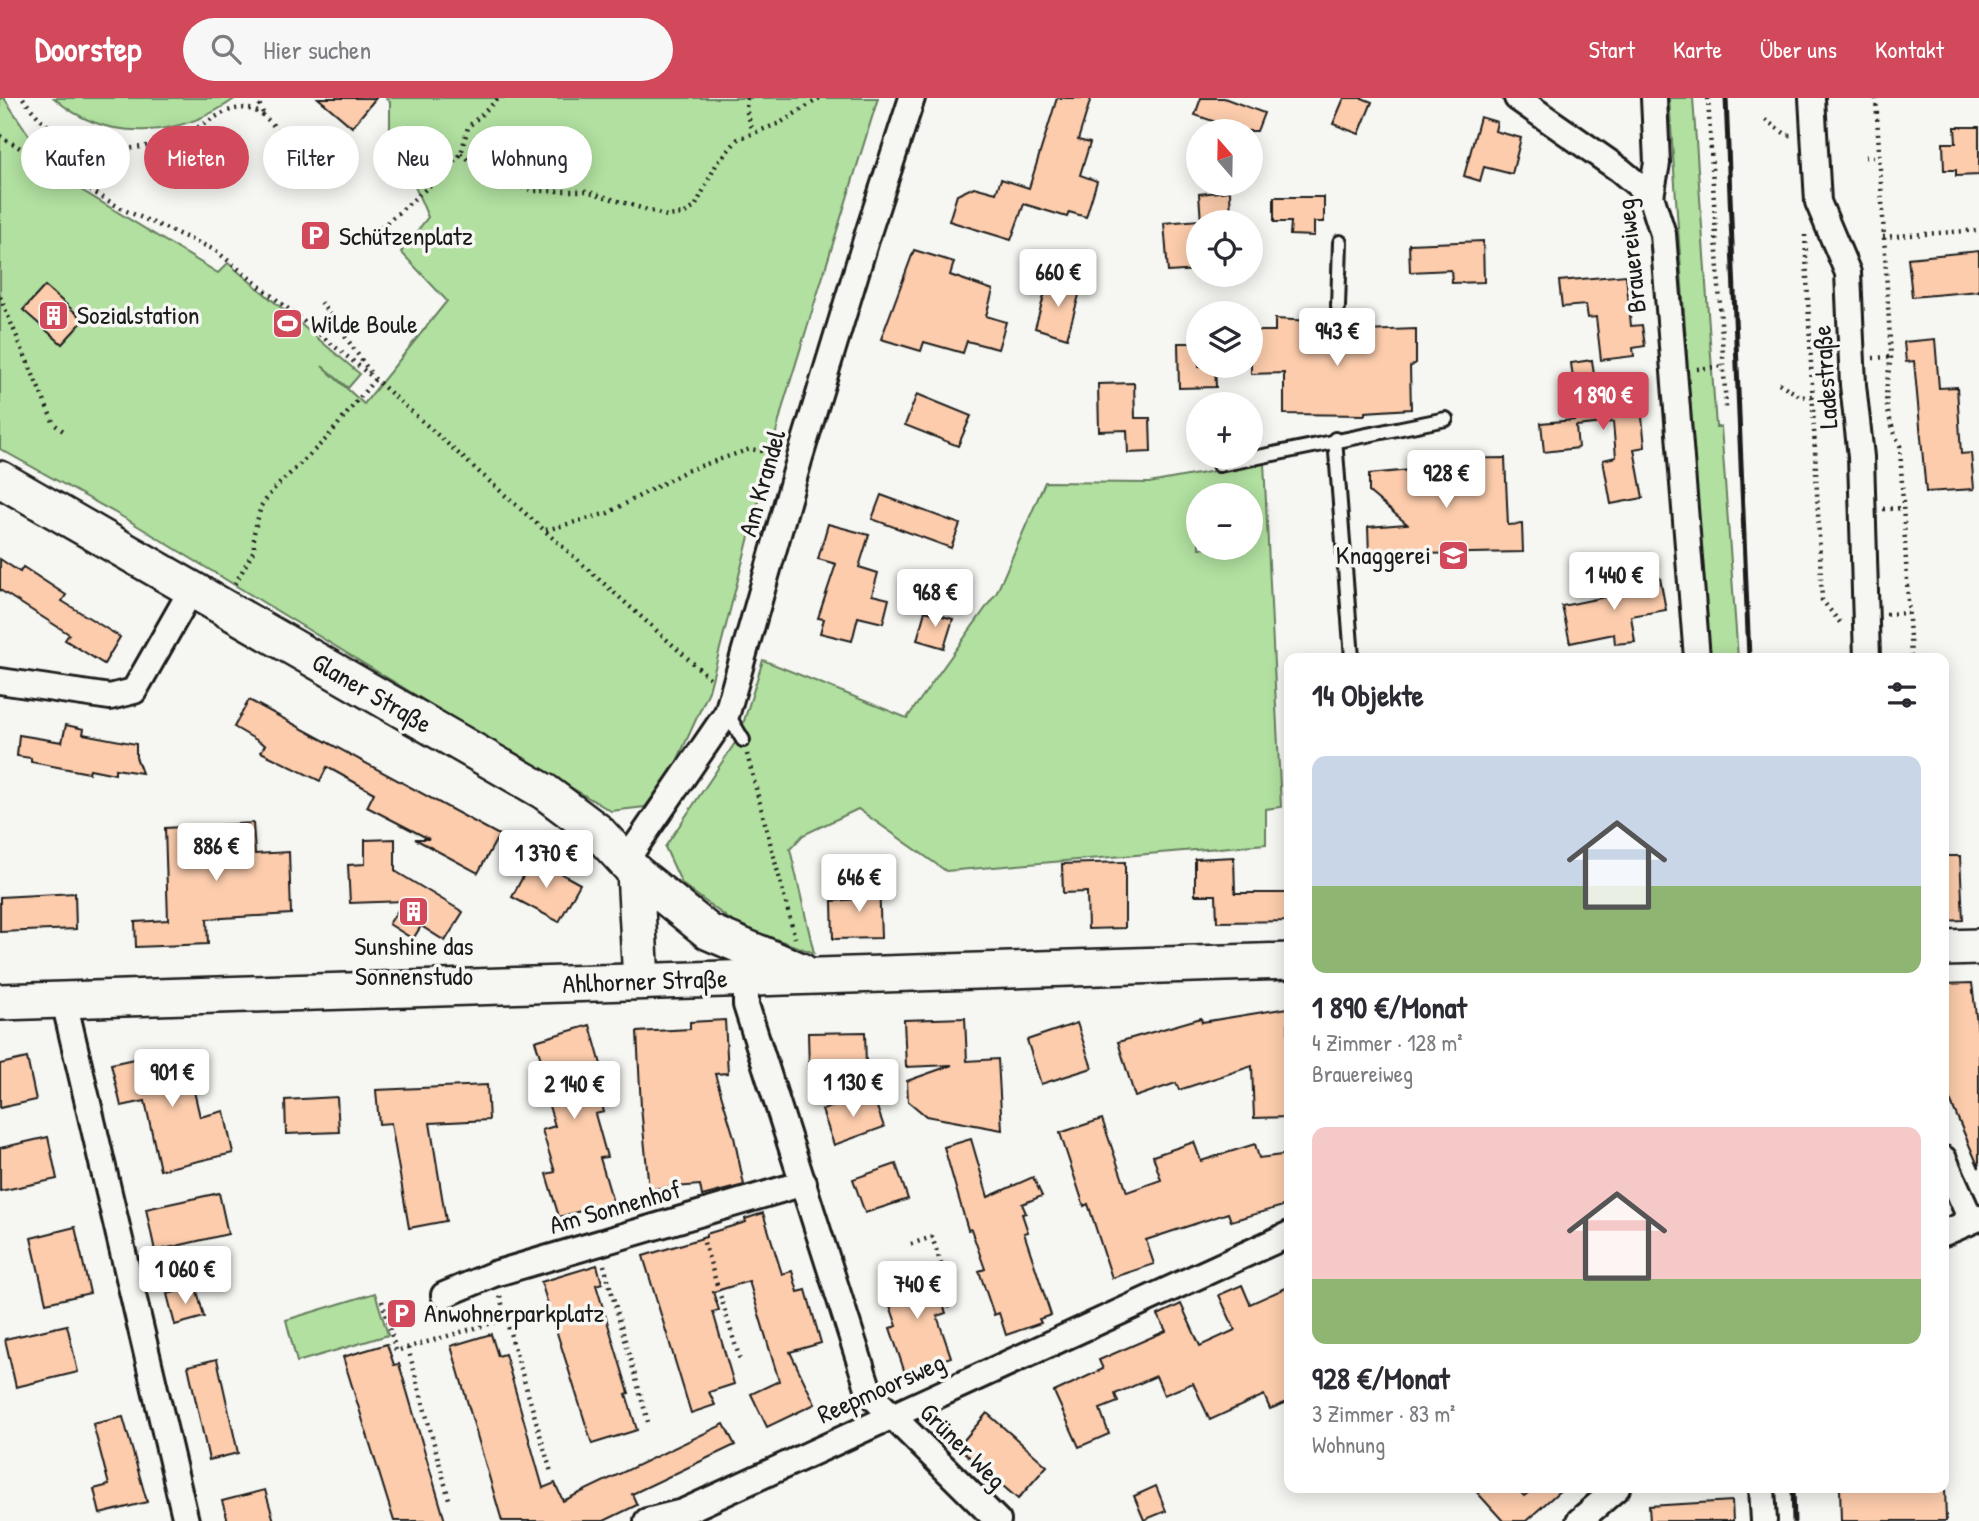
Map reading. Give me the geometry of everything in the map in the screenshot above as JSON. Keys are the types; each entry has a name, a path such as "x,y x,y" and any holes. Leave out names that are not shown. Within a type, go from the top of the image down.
{"street":[{"name":"Am Krandel","path":"630,867 727,713 800,457 912,98"},
{"path":"1517,98 1620,170 1651,196"},
{"name":"Brauereiweg","path":"1654,98 1657,163 1651,196 1663,234 1697,653"},
{"name":"Ladestraße","path":"1812,98 1818,202 1847,273 1853,385 1861,457 1867,653"},
{"name":"Glaner Straße","path":"0,479 545,792 597,831 630,867 709,932 810,975"},
{"path":"0,681 110,697 134,691 206,598"},
{"path":"630,867 641,981"},
{"path":"1949,948 1979,947"},
{"name":"Ahlhorner Straße","path":"0,1002 1284,961"},
{"name":"Grüner Weg","path":"746,977 746,1005 870,1394 998,1521"},
{"path":"64,1001 186,1521"},
{"path":"1949,1169 1975,1219 1949,1231"},
{"name":"Am Sonnenhof","path":"444,1294 494,1274 804,1183"},
{"name":"Reepmoorsweg","path":"647,1521 683,1512 1284,1237"},
{"path":"1579,1521 1611,1493"},
{"path":"1762,1493 1764,1521"}],"lane":[{"path":"1338,307 1340,243"},
{"path":"1263,455 1446,419"},
{"path":"1335,439 1352,653"},
{"path":"727,713 743,740"}],"path":[{"path":"23,98 36,117 69,140 90,147 116,150 170,138 192,130 231,108 244,108 264,116"},
{"path":"257,98 264,116 272,126"},
{"path":"453,163 461,154 468,127 499,98"},
{"path":"747,98 746,109 753,132"},
{"path":"461,154 495,178 533,191 586,191 667,216 683,215 695,206 716,165 738,139 780,123 820,98"},
{"path":"1708,98 1726,408"},
{"path":"1876,98 1891,358 1885,395 1886,415 1899,446 1911,653"},
{"path":"0,136 122,209 215,250 375,379 711,676 727,713"},
{"path":"1865,157 1878,157"},
{"path":"376,232 426,189"},
{"path":"1883,237 1979,230"},
{"path":"1805,234 1822,600 1850,635"},
{"path":"0,297 54,424 65,433"},
{"path":"321,302 375,379"},
{"path":"206,598 254,550 254,533 261,506 273,490 294,473 327,438 375,379"},
{"path":"1779,383 1801,397 1812,396"},
{"path":"545,530 608,513 686,471 750,449 800,457"},
{"path":"743,740 794,934 810,975"},
{"path":"696,1215 740,1360"},
{"path":"911,1244 932,1237 954,1304 944,1308"},
{"path":"598,1244 648,1422"},
{"path":"382,1301 396,1351 506,1319 551,1472"},
{"path":"408,1348 449,1499"}],"green space":[{"path":"0,98 4,98 23,126 21,189 80,189 218,273 228,263 360,374 348,388 322,366 364,404 447,301 401,252 428,217 416,189 453,189 453,126 390,126 390,102 386,98 878,98 784,402 709,691 673,770 645,807 611,811 128,520 0,449"},
{"path":"54,98 236,98 192,121 175,126 144,126 144,130 130,129 130,126 108,126 75,113"},
{"path":"1669,98 1693,98 1716,427 1721,427 1738,653 1708,653"},
{"path":"1264,462 1281,807 1266,809 1266,844 946,871 858,809 803,835 790,849 814,953 737,925 682,884 665,847 739,737 763,660 907,718 997,592 1045,482 1149,483 1226,469 1263,469"},
{"path":"375,1293 388,1335 297,1362 286,1320"}],"building":[{"path":"318,98 376,98 351,126"},
{"path":"1057,98 1091,98 1078,140 1090,143 1080,175 1097,181 1086,217 1069,212 1067,217 1024,204 1011,240 949,221 957,195 974,187 996,193 1001,179 1029,188"},
{"path":"1201,98 1224,98 1264,113 1262,119 1207,119 1195,115"},
{"path":"1344,98 1362,98 1372,102 1359,134 1333,124"},
{"path":"1480,117 1497,122 1495,131 1521,138 1512,174 1484,167 1480,181 1464,176"},
{"path":"1955,127 1979,127 1979,175 1956,176 1956,170 1944,170 1943,143 1956,143"},
{"path":"1199,196 1230,196 1231,210 1200,210"},
{"path":"1274,197 1324,197 1324,222 1314,222 1314,236 1290,235 1291,222 1274,222"},
{"path":"1186,221 1186,271 1168,272 1164,223"},
{"path":"1483,241 1484,282 1452,283 1451,270 1410,272 1409,244"},
{"path":"914,250 954,262 950,275 993,290 986,316 1006,322 998,349 967,341 963,353 924,342 921,351 881,339"},
{"path":"1979,251 1979,291 1912,297 1908,258"},
{"path":"1626,275 1631,326 1642,325 1645,346 1633,348 1634,356 1601,360 1596,317 1588,318 1586,305 1562,307 1559,281"},
{"path":"1055,281 1081,288 1067,338 1035,328 1046,289 1052,291"},
{"name":"Sozialstation","path":"45,286 84,320 62,344 23,310"},
{"path":"1275,319 1312,321 1312,333 1416,329 1416,363 1410,367 1411,409 1365,412 1365,415 1284,414 1284,373 1263,374 1263,331 1275,331"},
{"path":"1935,339 1939,388 1957,387 1961,454 1971,453 1974,489 1926,492 1914,361 1906,362 1904,342"},
{"path":"1178,343 1186,343 1186,378 1216,378 1216,387 1179,388"},
{"path":"1592,360 1597,398 1612,396 1613,400 1640,397 1645,447 1634,449 1643,498 1611,504 1603,460 1616,457 1613,422 1576,426 1578,448 1544,452 1541,423 1574,420 1572,401 1576,401 1571,363"},
{"path":"1134,383 1135,418 1150,418 1151,452 1128,453 1127,430 1099,431 1098,384"},
{"path":"917,394 971,416 958,446 905,425"},
{"path":"1505,458 1508,525 1522,524 1523,552 1369,555 1368,527 1407,524 1369,492 1369,474 1442,467 1441,459"},
{"path":"881,495 960,524 951,548 872,519"},
{"path":"828,524 869,535 859,567 878,573 872,595 889,599 883,623 858,617 852,641 820,633 824,619 818,618 836,564 818,559"},
{"path":"0,559 20,572 23,567 66,595 62,601 120,637 104,664 65,640 69,634 0,590"},
{"path":"1660,578 1666,610 1631,616 1635,642 1615,644 1614,634 1570,643 1562,606 1620,594 1618,586"},
{"path":"925,611 953,619 944,648 917,640"},
{"path":"249,700 499,835 478,873 415,839 429,839 367,807 374,793 327,767 320,781 261,752 265,745 234,727"},
{"path":"66,725 84,729 83,734 136,744 136,757 142,773 115,769 115,774 90,769 89,773 31,762 31,758 17,756 19,735 62,742"},
{"path":"253,823 255,854 289,852 291,914 207,919 208,944 136,947 135,922 168,920 165,828"},
{"path":"395,839 395,871 463,912 445,941 421,926 413,939 389,924 404,901 350,903 348,865 365,864 365,840"},
{"path":"1949,856 1960,856 1963,920 1949,921"},
{"path":"1234,857 1235,893 1284,893 1284,921 1217,922 1216,895 1195,895 1195,859"},
{"path":"533,858 580,884 559,922 512,897"},
{"path":"1125,862 1125,928 1088,929 1087,892 1063,893 1062,864"},
{"path":"857,881 879,881 881,938 833,939 832,901 857,899"},
{"path":"75,893 76,929 0,932 0,897"},
{"path":"1972,983 1979,1040 1979,1168 1949,1098 1949,984"},
{"path":"1284,1009 1284,1117 1254,1118 1252,1066 1179,1090 1176,1083 1135,1097 1118,1042 1201,1018 1202,1022"},
{"path":"965,1018 967,1061 998,1059 1002,1130 926,1116 908,1101 907,1081 952,1065 906,1067 904,1020"},
{"path":"725,1020 728,1073 715,1074 734,1137 744,1185 702,1196 700,1185 649,1189 637,1032 690,1029 690,1022"},
{"path":"1077,1023 1092,1068 1041,1084 1027,1040"},
{"path":"590,1025 602,1068 593,1071 604,1112 595,1114 607,1157 600,1158 613,1202 559,1217 546,1174 555,1172 542,1130 555,1126 543,1086 549,1084 535,1041"},
{"path":"865,1032 866,1066 862,1063 863,1068 809,1069 808,1033"},
{"path":"184,1048 200,1117 224,1111 233,1153 160,1170 145,1101 121,1106 111,1064"},
{"path":"27,1058 36,1100 0,1108 0,1064"},
{"path":"487,1085 489,1120 430,1123 446,1221 409,1228 391,1123 379,1124 376,1090"},
{"path":"872,1093 884,1127 834,1145 822,1110"},
{"path":"337,1097 339,1132 286,1134 285,1100"},
{"path":"1102,1119 1127,1192 1161,1180 1153,1156 1194,1142 1201,1161 1255,1144 1259,1158 1284,1155 1284,1206 1231,1221 1228,1213 1146,1240 1154,1264 1112,1278 1088,1204 1084,1206 1060,1133"},
{"path":"48,1137 57,1179 0,1191 0,1148"},
{"path":"971,1139 988,1197 1033,1177 1042,1196 1022,1204 1026,1213 1022,1214 1028,1232 1024,1233 1051,1315 1039,1319 1041,1323 1006,1335 999,1313 994,1315 979,1271 985,1269 971,1229 968,1230 944,1147"},
{"path":"896,1164 908,1199 865,1213 853,1179"},
{"path":"219,1193 228,1234 155,1251 146,1209"},
{"path":"763,1213 782,1274 792,1271 798,1292 806,1290 821,1343 790,1352 815,1404 767,1427 751,1394 779,1381 749,1281 713,1292 719,1310 713,1312 734,1384 709,1392 715,1405 691,1413 643,1256 706,1237 706,1234 746,1222 745,1219"},
{"path":"75,1227 90,1293 46,1303 31,1238"},
{"path":"597,1265 602,1283 596,1285 629,1393 626,1394 637,1430 592,1444 541,1282"},
{"path":"930,1269 946,1313 937,1316 951,1357 905,1373 890,1328 897,1326 883,1285"},
{"path":"1242,1285 1250,1304 1284,1289 1284,1403 1270,1409 1264,1395 1210,1420 1193,1383 1164,1395 1156,1376 1115,1394 1118,1402 1100,1409 1109,1434 1079,1447 1054,1392 1103,1369 1099,1360 1166,1331 1158,1315 1181,1304 1200,1346 1235,1330 1219,1295"},
{"path":"196,1287 204,1317 175,1325 167,1294"},
{"path":"67,1325 78,1372 16,1387 5,1339"},
{"path":"491,1334 498,1356 505,1354 543,1488 555,1483 563,1501 724,1424 735,1445 632,1494 637,1505 604,1521 502,1521 451,1346"},
{"path":"387,1344 394,1365 399,1364 445,1521 394,1521 343,1357"},
{"path":"217,1359 238,1453 209,1460 188,1366"},
{"path":"987,1413 1047,1466 1018,1499 958,1447"},
{"path":"123,1417 147,1502 100,1514 94,1489 109,1485 93,1424"},
{"path":"1156,1486 1166,1511 1144,1520 1134,1496"},
{"path":"265,1490 274,1521 228,1521 222,1501"},
{"path":"1478,1493 1521,1493 1524,1496 1528,1493 1557,1493 1526,1521 1503,1521"},
{"path":"1840,1493 1945,1493 1946,1521 1841,1521"},
{"path":"1732,1501 1733,1521 1650,1521 1649,1506"}],"railway":[{"path":"1726,98 1749,653"},
{"path":"1793,1493 1794,1521"}],"place":[{"name":"Schützenplatz","path":"316,236"},
{"name":"Sozialstation","path":"54,315"},
{"name":"Wilde Boule","path":"288,324"},
{"name":"Knaggerei","path":"1454,555"},
{"name":"Sunshine das Sonnenstudo","path":"414,911"},
{"name":"Anwohnerparkplatz","path":"401,1313"}]}
